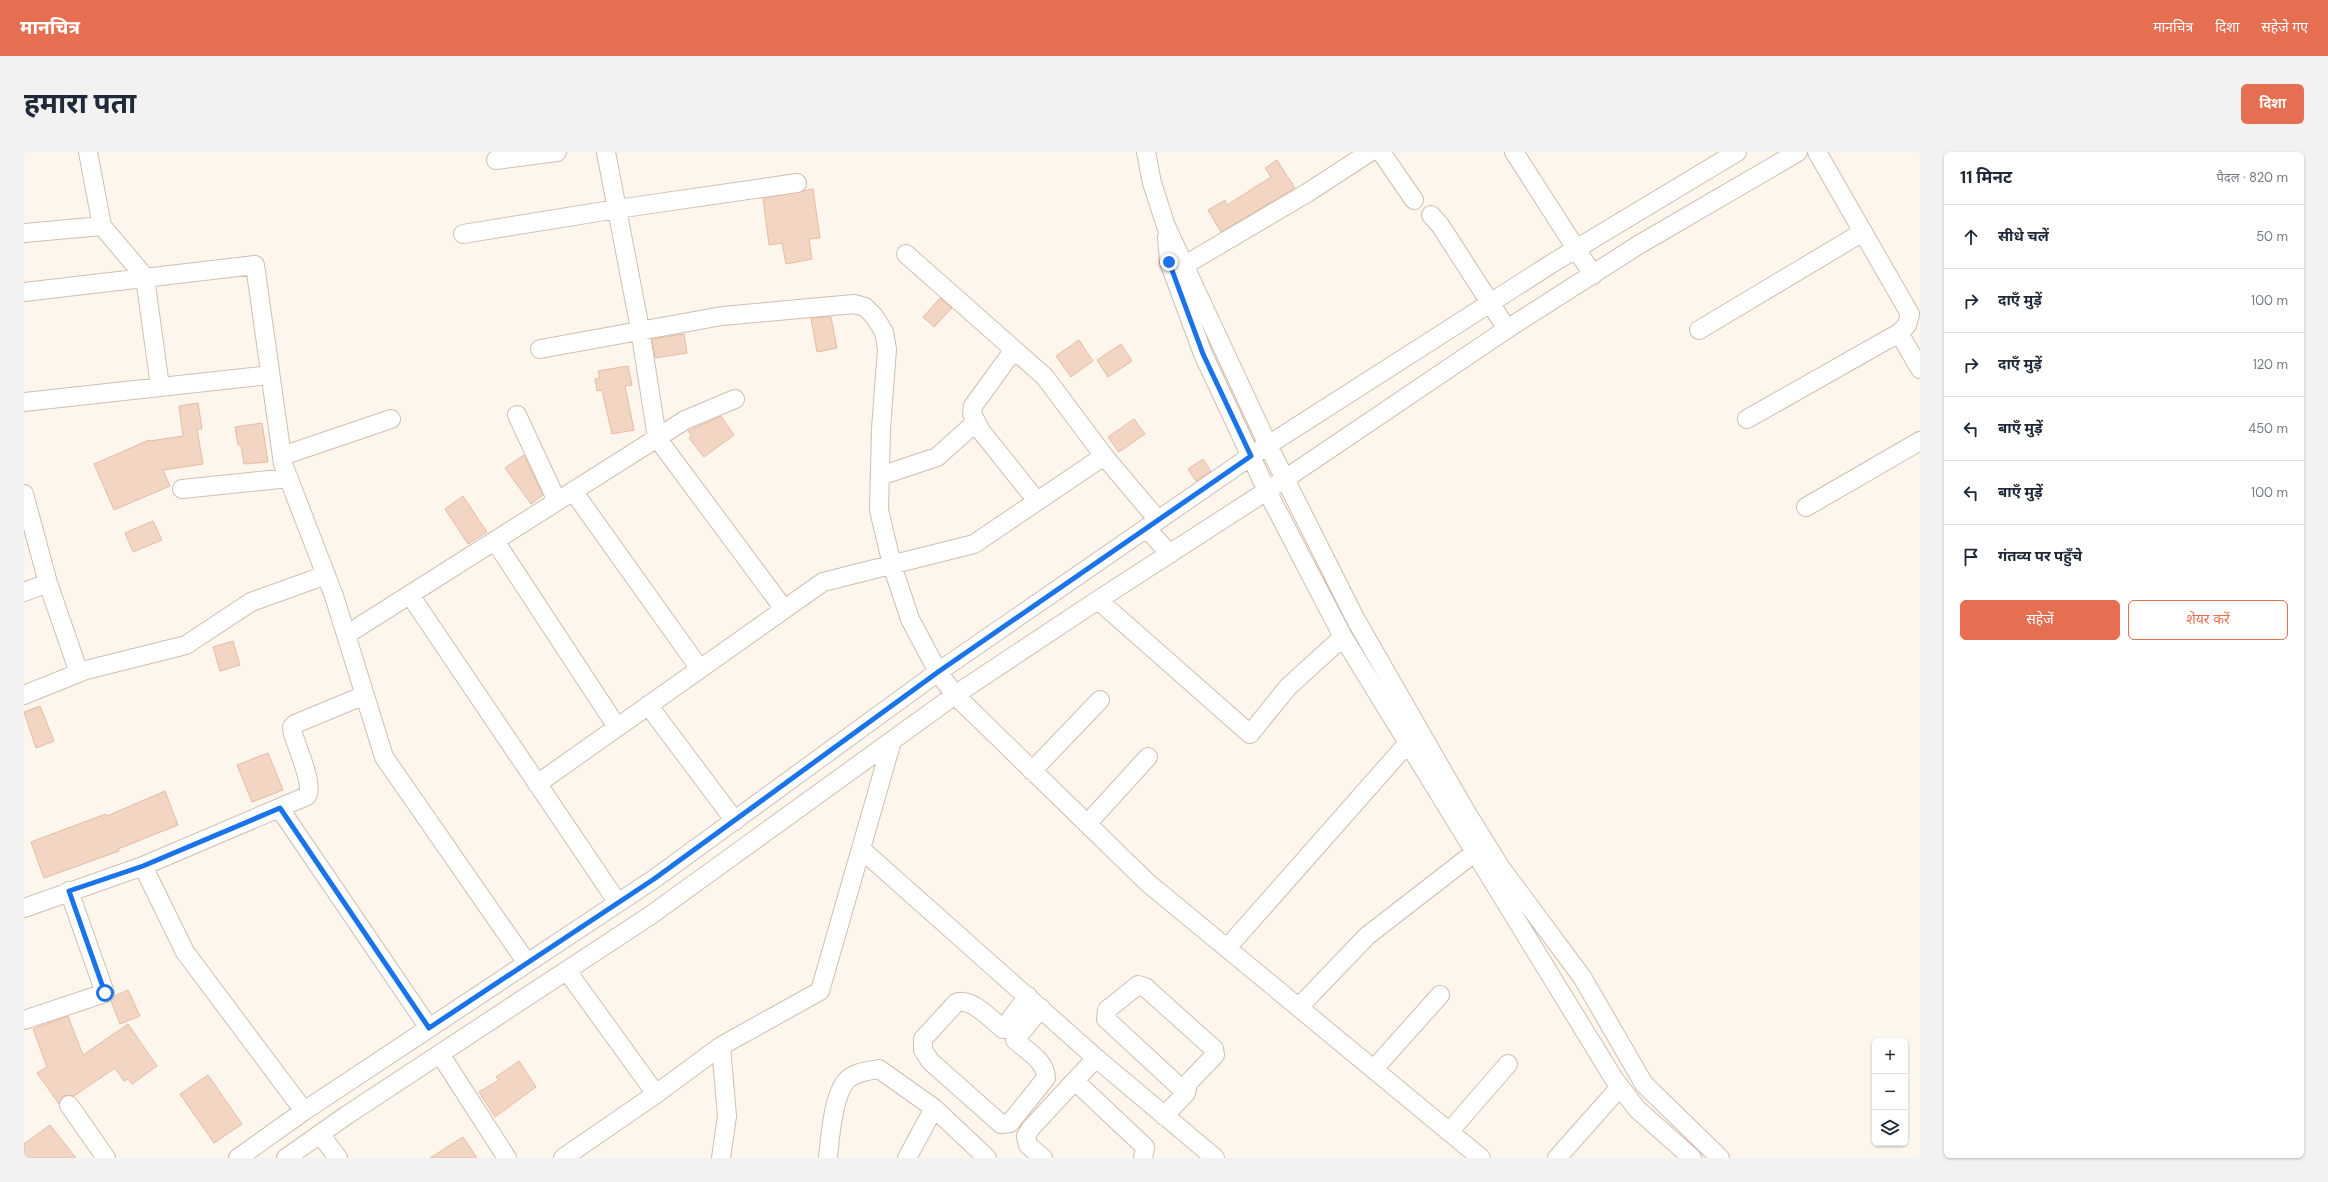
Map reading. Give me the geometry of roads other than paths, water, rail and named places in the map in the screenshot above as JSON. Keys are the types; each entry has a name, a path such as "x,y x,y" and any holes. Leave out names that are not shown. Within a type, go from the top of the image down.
{"street":[{"path":"88,152 102,226 146,277 160,387"},
{"path":"496,160 557,152"},
{"path":"606,152 640,329 657,438 784,609"},
{"path":"1146,152 1152,183 1180,265 1203,354 1267,491 1343,637 1474,853 1620,1087 1637,1109 1692,1158"},
{"path":"1180,265 1301,197 1370,152"},
{"path":"1381,152 1414,200"},
{"path":"1514,152 1593,275"},
{"path":"238,1158 304,1111 618,903 735,821 938,672 1251,456 1577,249 1737,152"},
{"path":"286,1158 440,1054 651,915 955,695 1098,600 1267,491 1507,329 1640,244 1798,152"},
{"path":"1746,418 1899,333 1907,326 1910,314 1817,152"},
{"path":"463,234 617,209 797,184"},
{"path":"1430,215 1440,225 1507,329"},
{"path":"24,232 102,226"},
{"path":"1699,330 1863,232"},
{"path":"906,254 1013,351 1045,377 1104,456 1152,524 1170,554"},
{"path":"24,292 255,265 282,456 326,575 384,757 527,963"},
{"path":"1180,265 1356,620 1465,810 1501,868 1582,977 1644,1084 1720,1158"},
{"path":"540,349 640,329 730,315 854,304 865,307 874,316 884,332 887,349 879,510 892,565 910,619 938,672 955,695 1148,883 1481,1158"},
{"path":"1899,333 1920,369"},
{"path":"1013,351 973,406 972,414 975,423 1037,501"},
{"path":"24,402 270,375"},
{"path":"346,635 685,420 735,399"},
{"path":"517,415 557,501"},
{"path":"282,456 391,419"},
{"path":"880,476 937,457 975,423"},
{"path":"1806,507 1920,441"},
{"path":"537,784 823,582 974,544 1104,456"},
{"path":"182,489 289,478"},
{"path":"573,491 700,669"},
{"path":"24,494 48,583 79,673"},
{"path":"495,541 617,727"},
{"path":"24,695 79,673 186,645 250,602 326,575"},
{"path":"24,592 48,583"},
{"path":"410,595 618,903"},
{"path":"1098,600 1250,734 1288,687 1343,637"},
{"path":"24,908 143,866 307,796 310,792 309,782 292,727 294,724 365,695"},
{"path":"1032,771 1100,700"},
{"path":"648,706 735,821"},
{"path":"563,1158 656,1094 721,1046 820,991 892,741"},
{"path":"1227,948 1408,744"},
{"path":"1087,824 1148,757"},
{"path":"280,808 429,1028"},
{"path":"861,849 1096,1058 1215,1158"},
{"path":"1299,1007 1367,936 1474,853"},
{"path":"143,866 185,952 304,1111"},
{"path":"24,1020 105,993 69,891"},
{"path":"567,970 656,1094"},
{"path":"1164,1116 1186,1093 1188,1083 1214,1055 1214,1049 1145,987 1138,985 1107,1010 1106,1019 1186,1093"},
{"path":"1374,1069 1440,995"},
{"path":"961,1000 968,1002 1009,1035 1041,1063 1046,1070 1046,1078 1010,1123 1001,1124 930,1061 923,1050 922,1044 923,1039 956,1003 961,1000"},
{"path":"1009,1035 1034,1002"},
{"path":"721,1046 727,1116 721,1158"},
{"path":"440,1054 507,1158"},
{"path":"1043,1158 1028,1145 1026,1136 1031,1128 1096,1058"},
{"path":"1449,1132 1508,1064"},
{"path":"828,1158 838,1099 847,1080 860,1072 879,1070 934,1108 987,1158"},
{"path":"1075,1082 1145,1147 1143,1158"},
{"path":"1557,1158 1620,1087"},
{"path":"69,1105 106,1158"},
{"path":"907,1158 934,1108"},
{"path":"320,1134 338,1158"}]}
